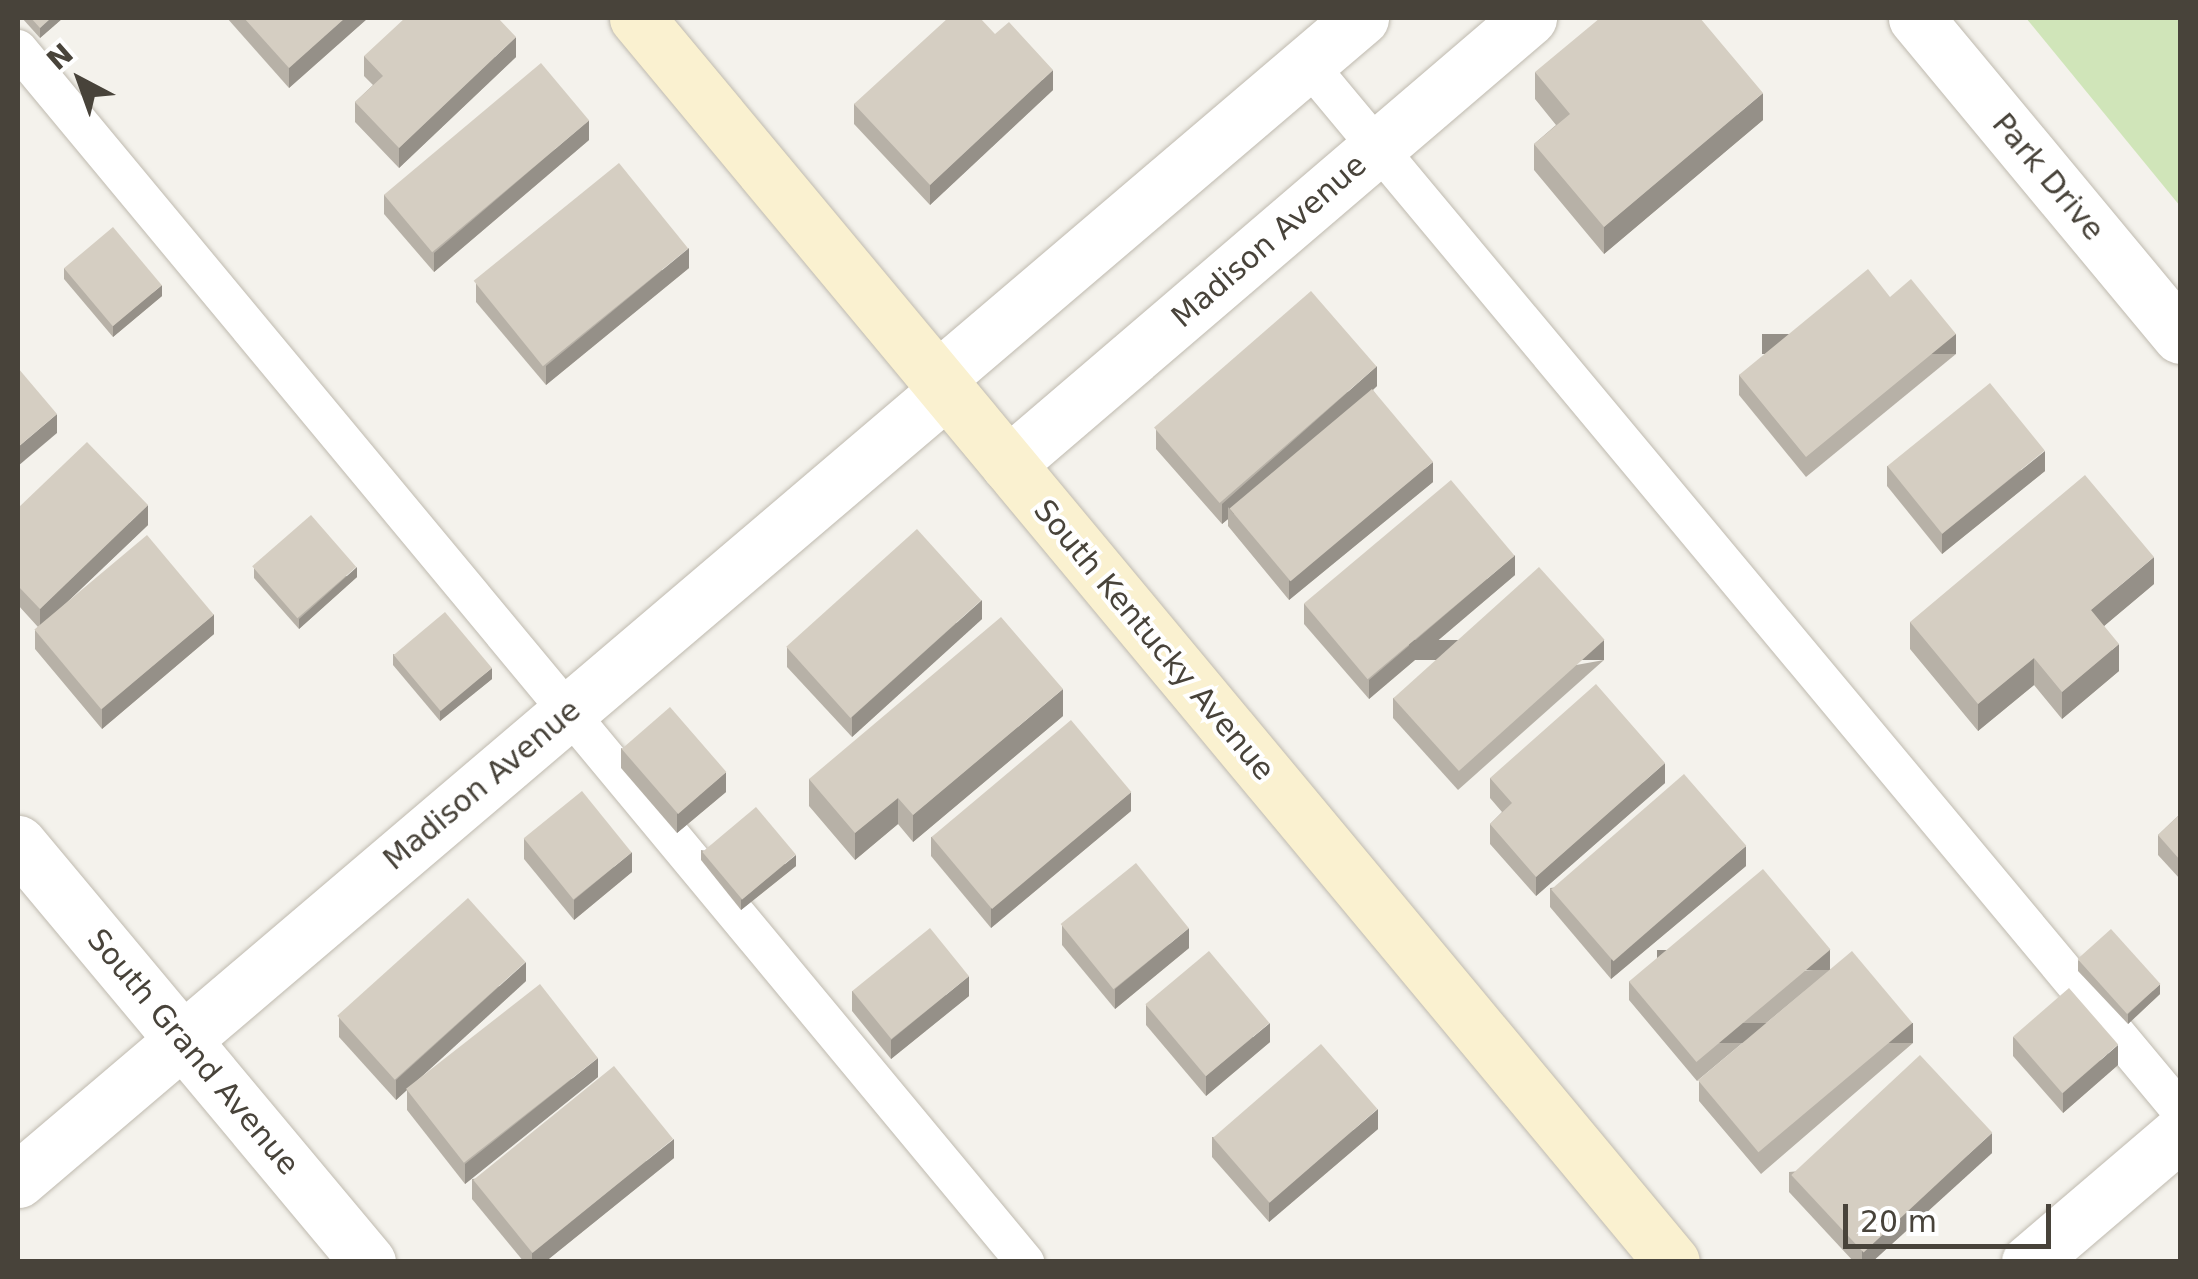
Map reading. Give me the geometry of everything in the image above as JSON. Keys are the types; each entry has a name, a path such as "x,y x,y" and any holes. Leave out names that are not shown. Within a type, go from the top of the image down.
{"street":[{"name":"South Kentucky Avenue","path":"637,18 1672,1262"},
{"name":"Madison Avenue","path":"18,1180 571,709 1361,18"},
{"name":"Madison Avenue","path":"1008,464 1529,18"},
{"name":"Park Drive","path":"1916,18 2180,336"},
{"name":"South Grand Avenue","path":"18,843 368,1262"},
{"path":"2029,1262 2180,1133"}],"lane":[{"path":"18,49 571,709 1025,1262"},
{"path":"1307,63 2180,1110"}],"green space":[{"path":"2026,18 2180,18 2180,206"}],"building":[{"path":"31,18 51,18 40,28"},
{"path":"244,18 345,18 289,68"},
{"path":"405,18 498,18 516,37 399,148 355,102 383,76 364,56"},
{"path":"948,18 980,18 995,34 1009,22 1053,70 930,185 854,104"},
{"path":"1600,18 1700,18 1763,93 1604,227 1534,144 1570,114 1535,72"},
{"path":"541,63 589,120 432,252 384,195"},
{"path":"619,163 688,248 543,366 474,281"},
{"path":"113,227 162,285 113,326 64,268"},
{"path":"1868,269 1890,297 1911,279 1956,334 1806,457 1739,375"},
{"path":"1311,291 1377,366 1220,503 1154,427"},
{"path":"18,368 57,414 18,447"},
{"path":"1990,383 2045,451 1942,534 1887,466"},
{"path":"1372,389 1433,462 1291,581 1230,509"},
{"path":"87,442 148,505 40,609 18,586 18,508"},
{"path":"2085,475 2154,557 2091,610 2119,644 2062,692 2034,658 1978,704 1910,622"},
{"path":"1451,480 1515,556 1368,679 1304,603"},
{"path":"311,515 356,567 297,618 252,566"},
{"path":"917,529 981,600 850,718 786,647"},
{"path":"147,535 214,615 101,709 34,629"},
{"path":"1539,567 1605,640 1459,771 1393,698"},
{"path":"445,612 492,668 441,711 394,655"},
{"path":"1001,617 1063,689 913,815 898,798 855,833 809,779"},
{"path":"1596,684 1665,763 1536,877 1490,824 1512,803 1490,778"},
{"path":"670,707 726,772 678,814 622,749"},
{"path":"1071,720 1131,792 992,909 932,837"},
{"path":"1684,774 1746,846 1613,961 1551,889"},
{"path":"582,791 632,852 573,900 524,838"},
{"path":"756,807 796,854 742,899 702,852"},
{"path":"2180,814 2180,860 2158,835"},
{"path":"1136,863 1189,928 1113,989 1061,924"},
{"path":"1763,869 1830,949 1696,1062 1629,981"},
{"path":"468,898 526,962 395,1080 337,1016"},
{"path":"930,928 969,976 891,1039 852,991"},
{"path":"2111,929 2161,984 2127,1014 2078,959"},
{"path":"1209,951 1269,1023 1206,1076 1145,1004"},
{"path":"1852,951 1912,1023 1758,1152 1698,1080"},
{"path":"540,984 598,1058 464,1163 406,1089"},
{"path":"2069,988 2118,1045 2062,1093 2013,1037"},
{"path":"1321,1044 1377,1109 1269,1203 1213,1138"},
{"path":"1920,1055 1992,1133 1864,1253 1791,1175"},
{"path":"614,1066 673,1139 532,1253 473,1180"}]}
